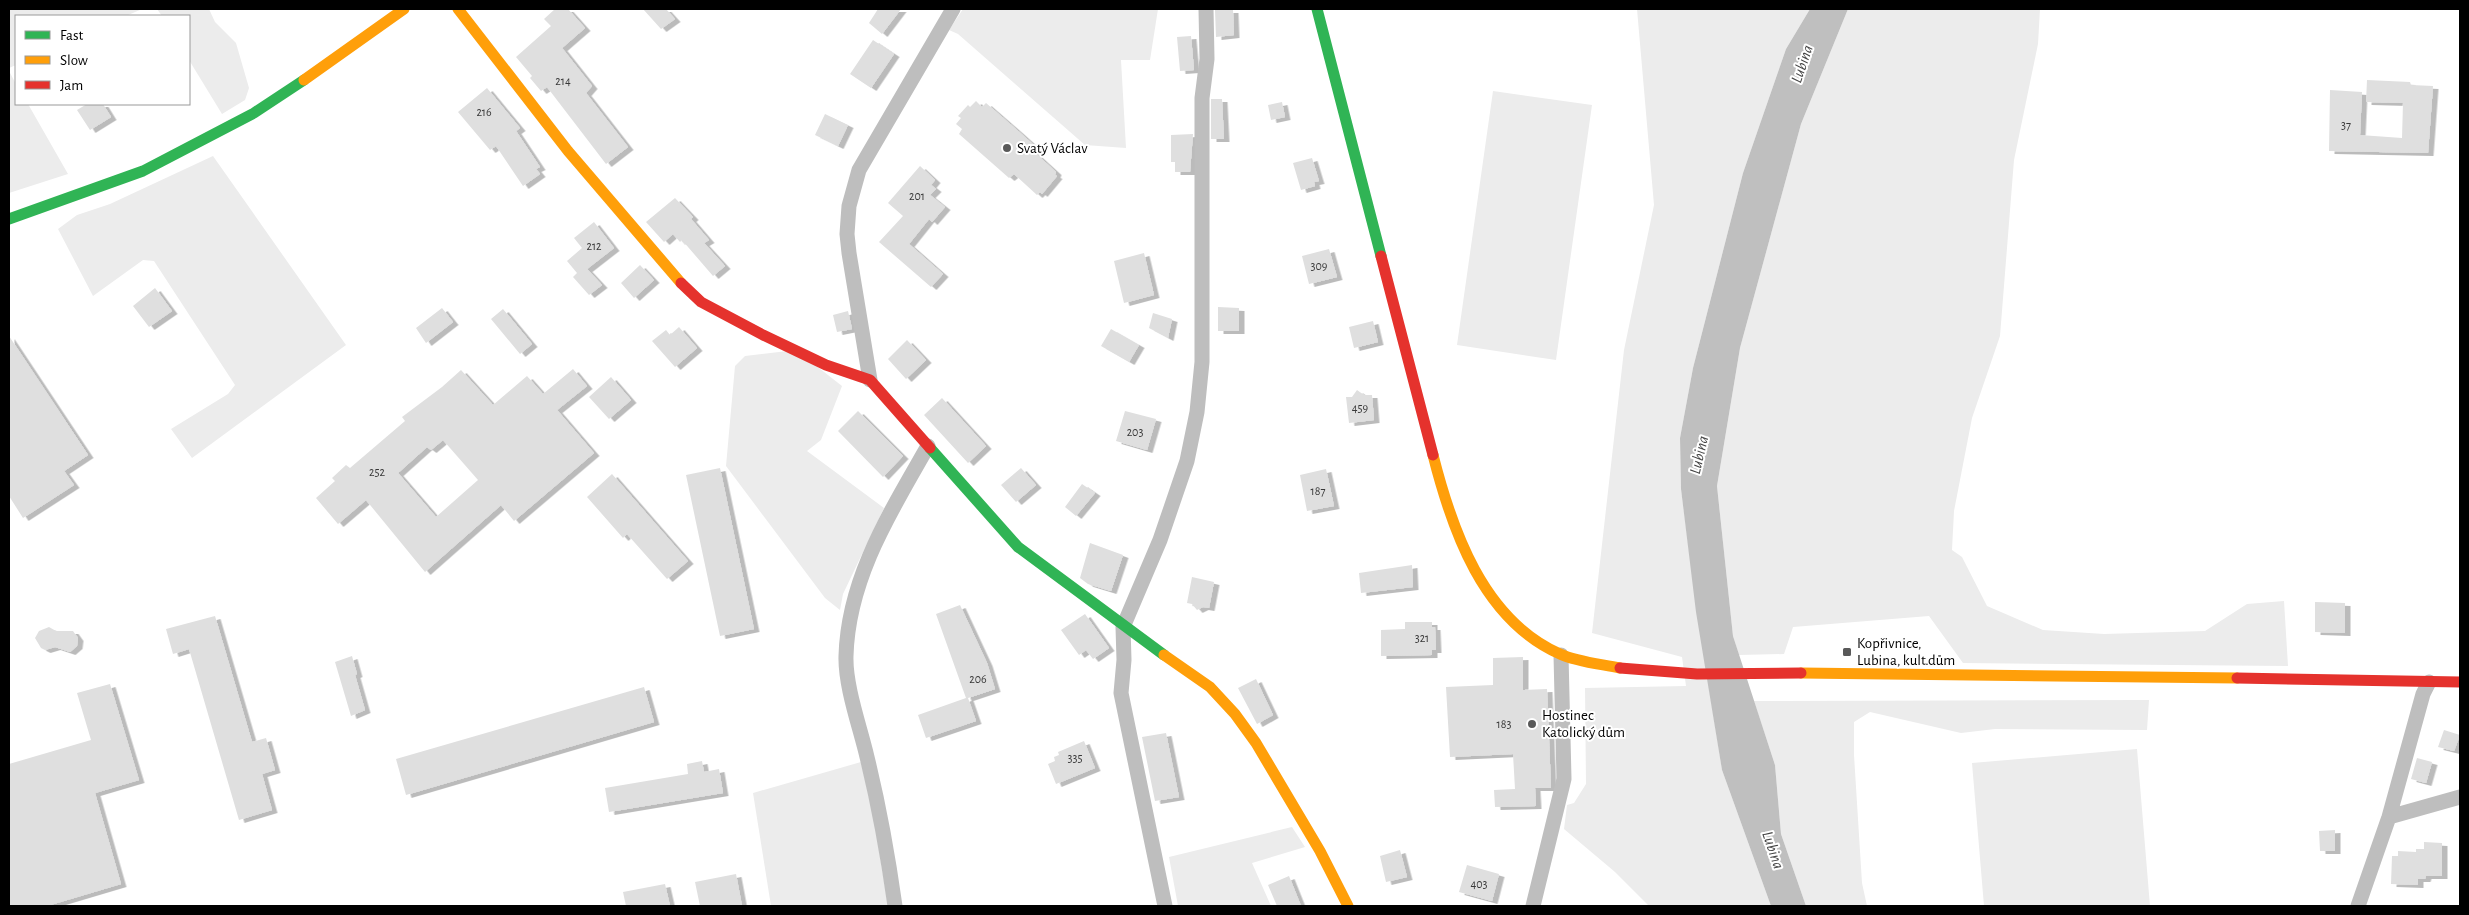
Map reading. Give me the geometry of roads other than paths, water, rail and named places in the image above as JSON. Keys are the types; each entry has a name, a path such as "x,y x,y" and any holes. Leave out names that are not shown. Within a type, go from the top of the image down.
{"street":[{"path":"9,219 143,171 254,112 346,51 404,9"},
{"path":"458,9 568,152 687,290 701,302 818,361 843,372 870,380"},
{"path":"953,9 868,154 850,194 847,234 849,253 870,380 1018,547 1123,627 1210,687 1235,714 1256,744 1320,851 1348,906"},
{"path":"1165,906 1140,776 1121,693 1124,660 1123,627 1160,540 1187,461 1197,412 1202,362 1202,98 1207,59 1206,9"},
{"path":"1316,9 1437,472 1464,549 1479,581 1499,608 1528,634 1561,655 1619,668 1698,674 1898,672 2460,682"},
{"path":"895,906 874,784 851,687 846,659 847,645 852,612 869,554 885,519 928,446"},
{"path":"1534,906 1564,779 1561,655"},
{"path":"2358,906 2389,817 2423,694 2429,682"},
{"path":"2389,817 2460,797"}],"water":[{"name":"Lubina","path":"1810,9 1848,9 1801,124 1740,348 1717,486 1733,636 1775,765 1781,834 1806,906 1771,906 1722,770 1696,612 1681,489 1680,438 1693,368 1743,173 1786,49"}],"place":[{"name":"Svatý Václav","path":"1007,148"},
{"name":"Kopřivnice, Lubina, kult.dům","path":"1847,652"},
{"name":"Hostinec Katolický dům","path":"1532,724"}]}
